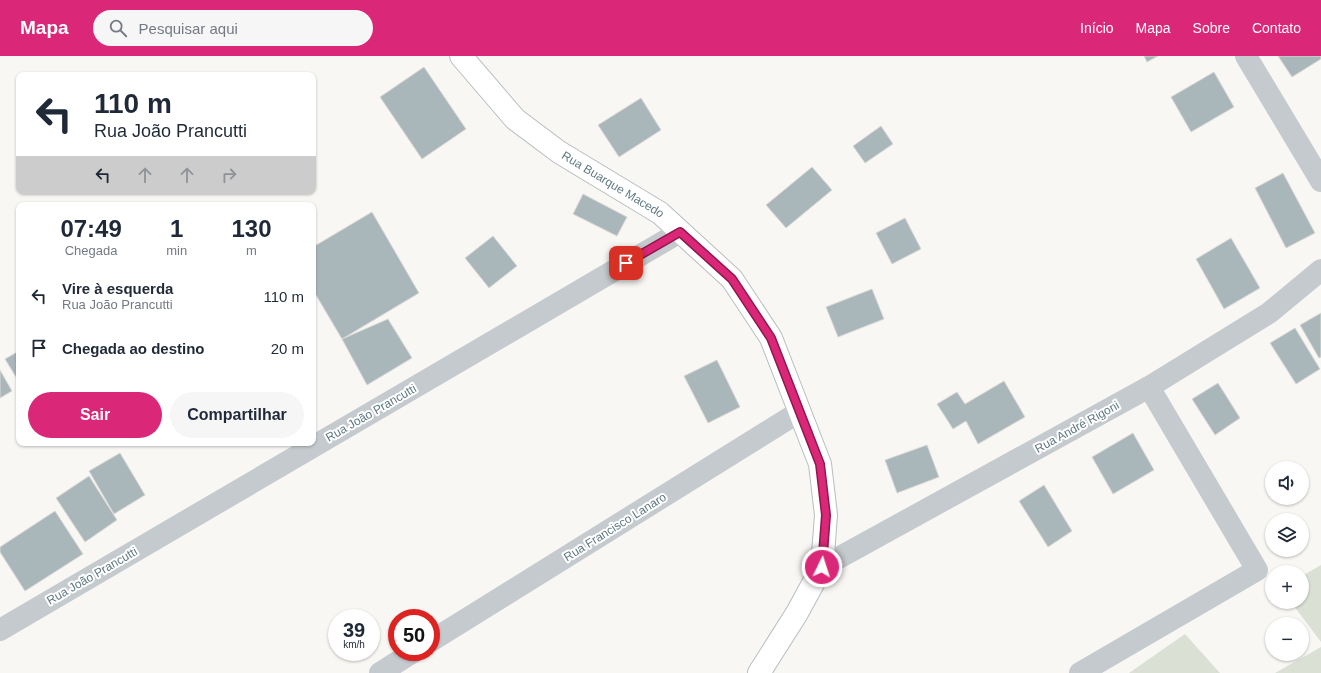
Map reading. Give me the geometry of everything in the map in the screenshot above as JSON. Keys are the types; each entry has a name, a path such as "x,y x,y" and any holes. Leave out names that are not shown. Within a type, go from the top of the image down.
{"main road":[{"name":"Rua Buarque Macedo","path":"461,56 514,119 559,152 660,213 732,279 771,338 820,464 826,515 822,567 797,613 760,673"}],"street":[{"path":"1246,56 1321,180"},
{"name":"Rua João Prancutti","path":"316,445 680,232"},
{"name":"Rua André Rigoni","path":"822,567 1149,387 1269,313 1321,270"},
{"path":"1080,673 1257,570 1149,387"},
{"name":"Rua Francisco Lanaro","path":"440,635 799,412"},
{"name":"Rua João Prancutti","path":"0,630 314,446"},
{"path":"380,673 399,661"}],"shaded area":[{"path":"1321,565 1321,642 1309,626 1309,617 1302,617 1296,609 1309,609 1309,572"},
{"path":"1185,634 1220,673 1129,673"},
{"path":"1321,647 1321,673 1275,673 1296,661 1309,661 1309,654"}],"building":[{"path":"1144,56 1158,56 1147,62"},
{"path":"1278,56 1321,56 1321,59 1292,77"},
{"path":"424,67 466,129 422,159 380,97"},
{"path":"1214,72 1234,107 1191,132 1171,97"},
{"path":"641,98 661,130 619,157 598,125"},
{"path":"881,126 893,144 865,163 853,146"},
{"path":"812,167 832,190 786,228 766,205"},
{"path":"1283,173 1315,233 1286,248 1255,188"},
{"path":"583,194 627,217 617,236 573,214"},
{"path":"372,212 419,293 342,339 316,295 316,245"},
{"path":"905,218 921,249 892,264 876,233"},
{"path":"493,236 517,266 489,288 465,258"},
{"path":"1231,238 1260,288 1224,309 1196,259"},
{"path":"872,289 884,319 838,337 826,307"},
{"path":"1321,313 1321,357 1319,358 1300,325"},
{"path":"388,319 412,358 367,385 342,339"},
{"path":"1295,328 1320,369 1296,384 1270,343"},
{"path":"16,353 16,377 5,359"},
{"path":"717,360 740,407 708,423 684,376"},
{"path":"0,370 12,391 0,398"},
{"path":"1004,381 1025,417 978,444 966,421 953,429 937,404 957,392 965,404"},
{"path":"1218,383 1240,418 1215,435 1192,399"},
{"path":"1133,433 1154,470 1113,494 1092,457"},
{"path":"927,445 939,477 897,493 885,460"},
{"path":"120,453 145,495 114,514 89,471"},
{"path":"89,476 117,520 85,542 56,498"},
{"path":"1044,485 1072,531 1048,547 1019,501"},
{"path":"55,511 83,554 25,591 0,552 0,547"}],"route":[{"path":"626,263 680,232 732,279 771,338 820,464 826,515 822,567"}]}
